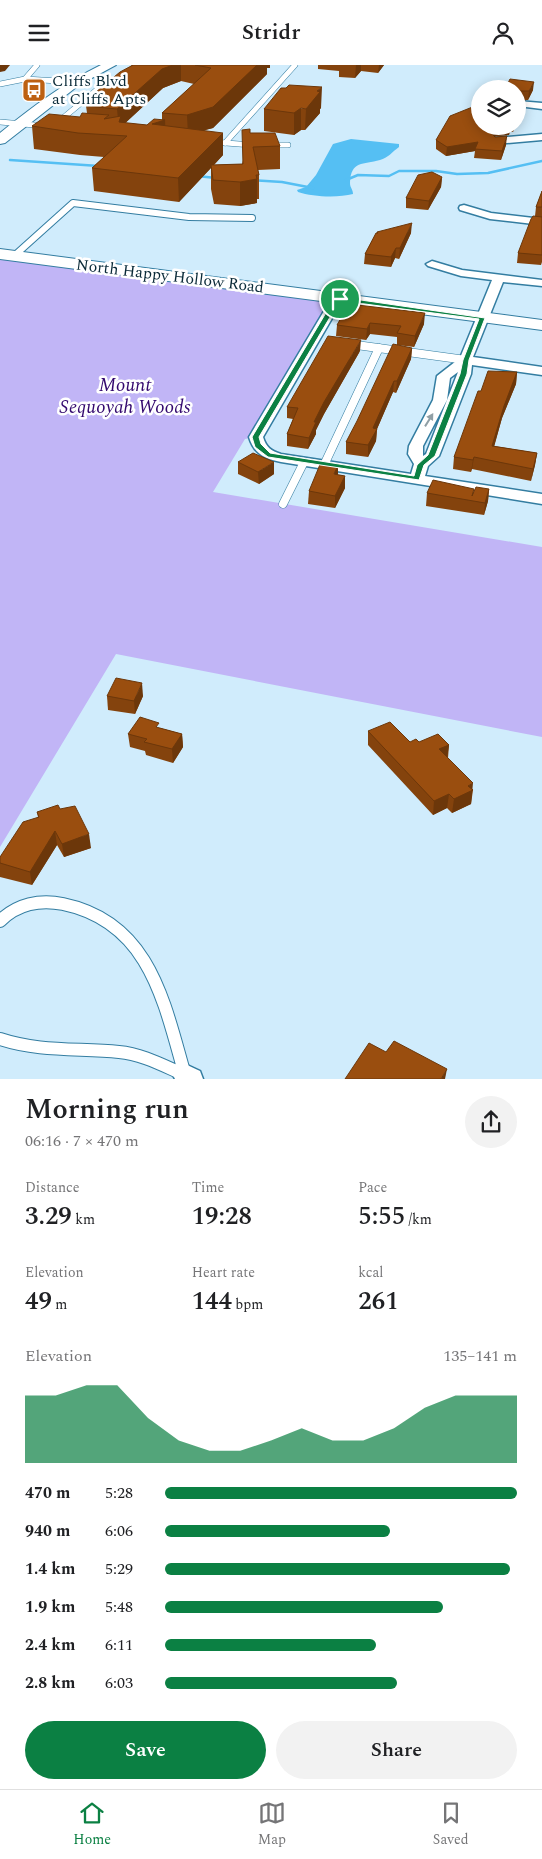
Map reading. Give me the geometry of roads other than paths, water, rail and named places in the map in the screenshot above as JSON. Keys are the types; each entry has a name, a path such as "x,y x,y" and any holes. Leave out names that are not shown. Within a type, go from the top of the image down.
{"street":[{"path":"29,101 57,81 89,65"},
{"path":"0,122 16,117 75,82 110,65"},
{"path":"526,105 542,106"},
{"path":"0,140 16,117"},
{"path":"495,141 542,137"},
{"path":"464,208 490,216 542,221"},
{"name":"North Happy Hollow Road","path":"7,255 542,325"},
{"path":"432,264 460,273 542,283"},
{"path":"419,472 432,456 464,374 466,360 499,278"},
{"path":"340,299 333,306 319,340 256,437 258,445 262,450 268,455 324,465 419,472 542,499"},
{"path":"466,360 542,371"}],"lane":[{"path":"24,79 37,65"},
{"path":"225,143 295,65"},
{"path":"0,84 24,79 75,82"},
{"path":"52,126 99,89 115,80"},
{"path":"16,117 62,127"},
{"path":"206,141 288,145"},
{"path":"7,255 73,203 189,217 252,218"},
{"path":"342,343 466,360"},
{"path":"324,465 379,348"},
{"path":"283,504 304,462"},
{"path":"0,921 2,918 30,903 62,903 94,913 117,927 138,947 159,987 188,1077"},
{"path":"0,1039 15,1044 57,1050 122,1053 148,1059 188,1077"}],"water":[{"path":"351,139 399,144 399,147 383,159 363,163 355,167 350,183 353,194 326,196 298,192 297,190 306,187 316,175 333,144"}],"waterway":[{"path":"10,160 99,166"},
{"path":"346,180 358,175 389,176 399,171 436,171 457,174 488,173 542,161"},
{"path":"197,176 216,178"},
{"path":"252,180 282,182 313,188 310,187"}],"place":[{"name":"Cliffs Blvd at Cliffs Apts","path":"34,90"}],"park label":[{"name":"Mount Sequoyah Woods","path":"125,396"}]}
